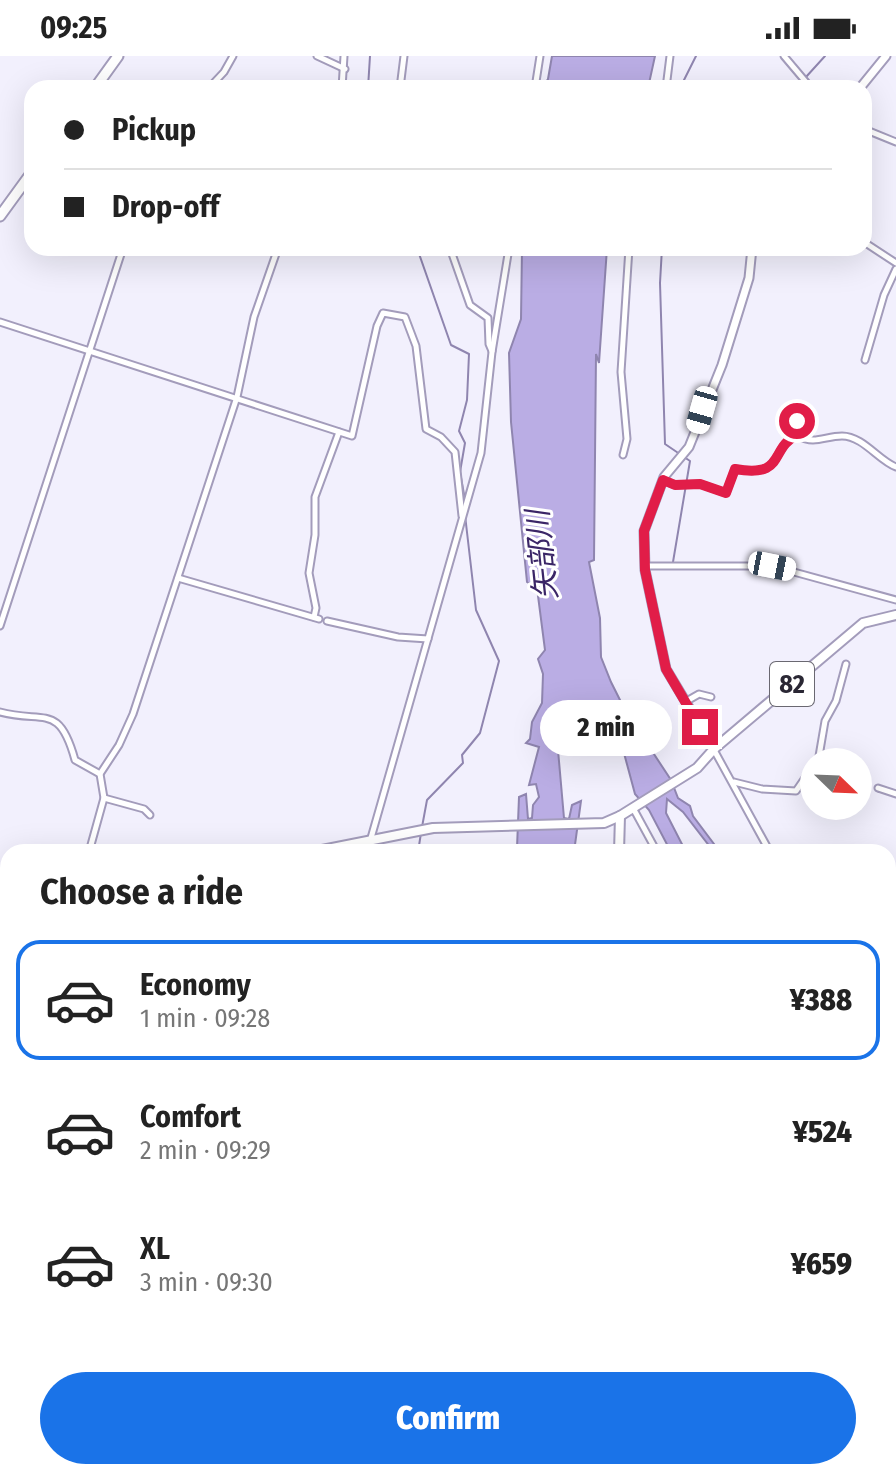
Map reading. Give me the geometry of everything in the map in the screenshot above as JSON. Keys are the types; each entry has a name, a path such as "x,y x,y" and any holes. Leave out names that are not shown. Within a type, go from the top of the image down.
{"highway":[{"path":"101,80 118,56"},
{"path":"0,216 24,183"}],"main road":[{"name":"82","path":"379,844 433,828 604,823 620,816 697,768 714,749 863,623 896,615"},
{"path":"619,844 620,816"}],"street":[{"path":"216,80 233,56"},
{"path":"317,56 345,69"},
{"path":"343,80 344,56"},
{"path":"401,80 404,56"},
{"path":"536,80 540,56"},
{"path":"668,80 670,56"},
{"path":"784,56 804,80"},
{"path":"866,80 886,56"},
{"path":"872,132 896,142"},
{"path":"865,360 879,309 896,266 872,248"},
{"path":"0,626 120,256"},
{"path":"91,844 104,798 100,774 133,714 237,397 254,317 275,256"},
{"path":"453,256 470,305 488,318 492,352"},
{"path":"370,844 481,453 492,352 508,256"},
{"path":"623,455 627,439 621,372 628,256"},
{"path":"751,256 746,291 722,365 689,447 663,480 644,531 645,566 666,669 734,782 766,844"},
{"path":"0,322 352,436 377,326 383,313 405,317 416,346 426,429 441,437 455,452 462,516"},
{"path":"797,421 798,434"},
{"path":"177,578 317,618 309,573 315,535 315,497 340,433"},
{"path":"663,480 675,485 700,484 726,493 735,469 759,471 777,461 787,439 798,434 814,441 843,436 875,451 887,464 896,467"},
{"path":"645,566 772,566 896,600"},
{"path":"327,621 398,637 428,639"},
{"path":"820,748 825,721 836,701 846,664"},
{"path":"685,702 699,694 711,697"},
{"path":"0,712 18,717 43,716 50,720 67,732 75,760 100,774"},
{"path":"734,782 762,789 796,791 800,785"},
{"path":"878,788 896,794"},
{"path":"104,798 144,809 150,815"},
{"path":"635,807 653,844"}],"water":[{"path":"552,56 655,56 650,80 548,79"},
{"name":"矢部川","path":"522,256 606,256 599,363 596,354 594,560 589,562 600,618 601,657 625,710 671,780 678,798 690,806 693,816 714,844 708,844 683,812 667,799 666,813 682,844 667,844 649,810 635,794 621,742 600,713 589,714 584,709 579,712 558,750 564,818 569,819 572,805 581,801 575,844 517,844 519,797 526,794 528,819 532,818 533,805 539,797 536,784 529,785 539,747 526,743 542,703 543,674 538,659 545,650 537,588 527,582 511,422 509,353 521,319"}],"waterway":[{"path":"368,80 370,56"},
{"path":"684,80 696,56"},
{"path":"803,80 825,56"},
{"path":"420,256 451,345 469,354 467,400 459,431 465,443 460,472 465,500"},
{"path":"662,256 665,444 690,461 673,562"},
{"path":"422,827 427,800 463,763 462,755 480,733 499,661 476,610 465,515"},
{"path":"419,844 421,833"}],"route":[{"path":"700,727 666,669 645,570 644,531 663,480 675,485 700,484 726,493 735,469 759,471 777,461 787,439 798,434 797,421"}]}
